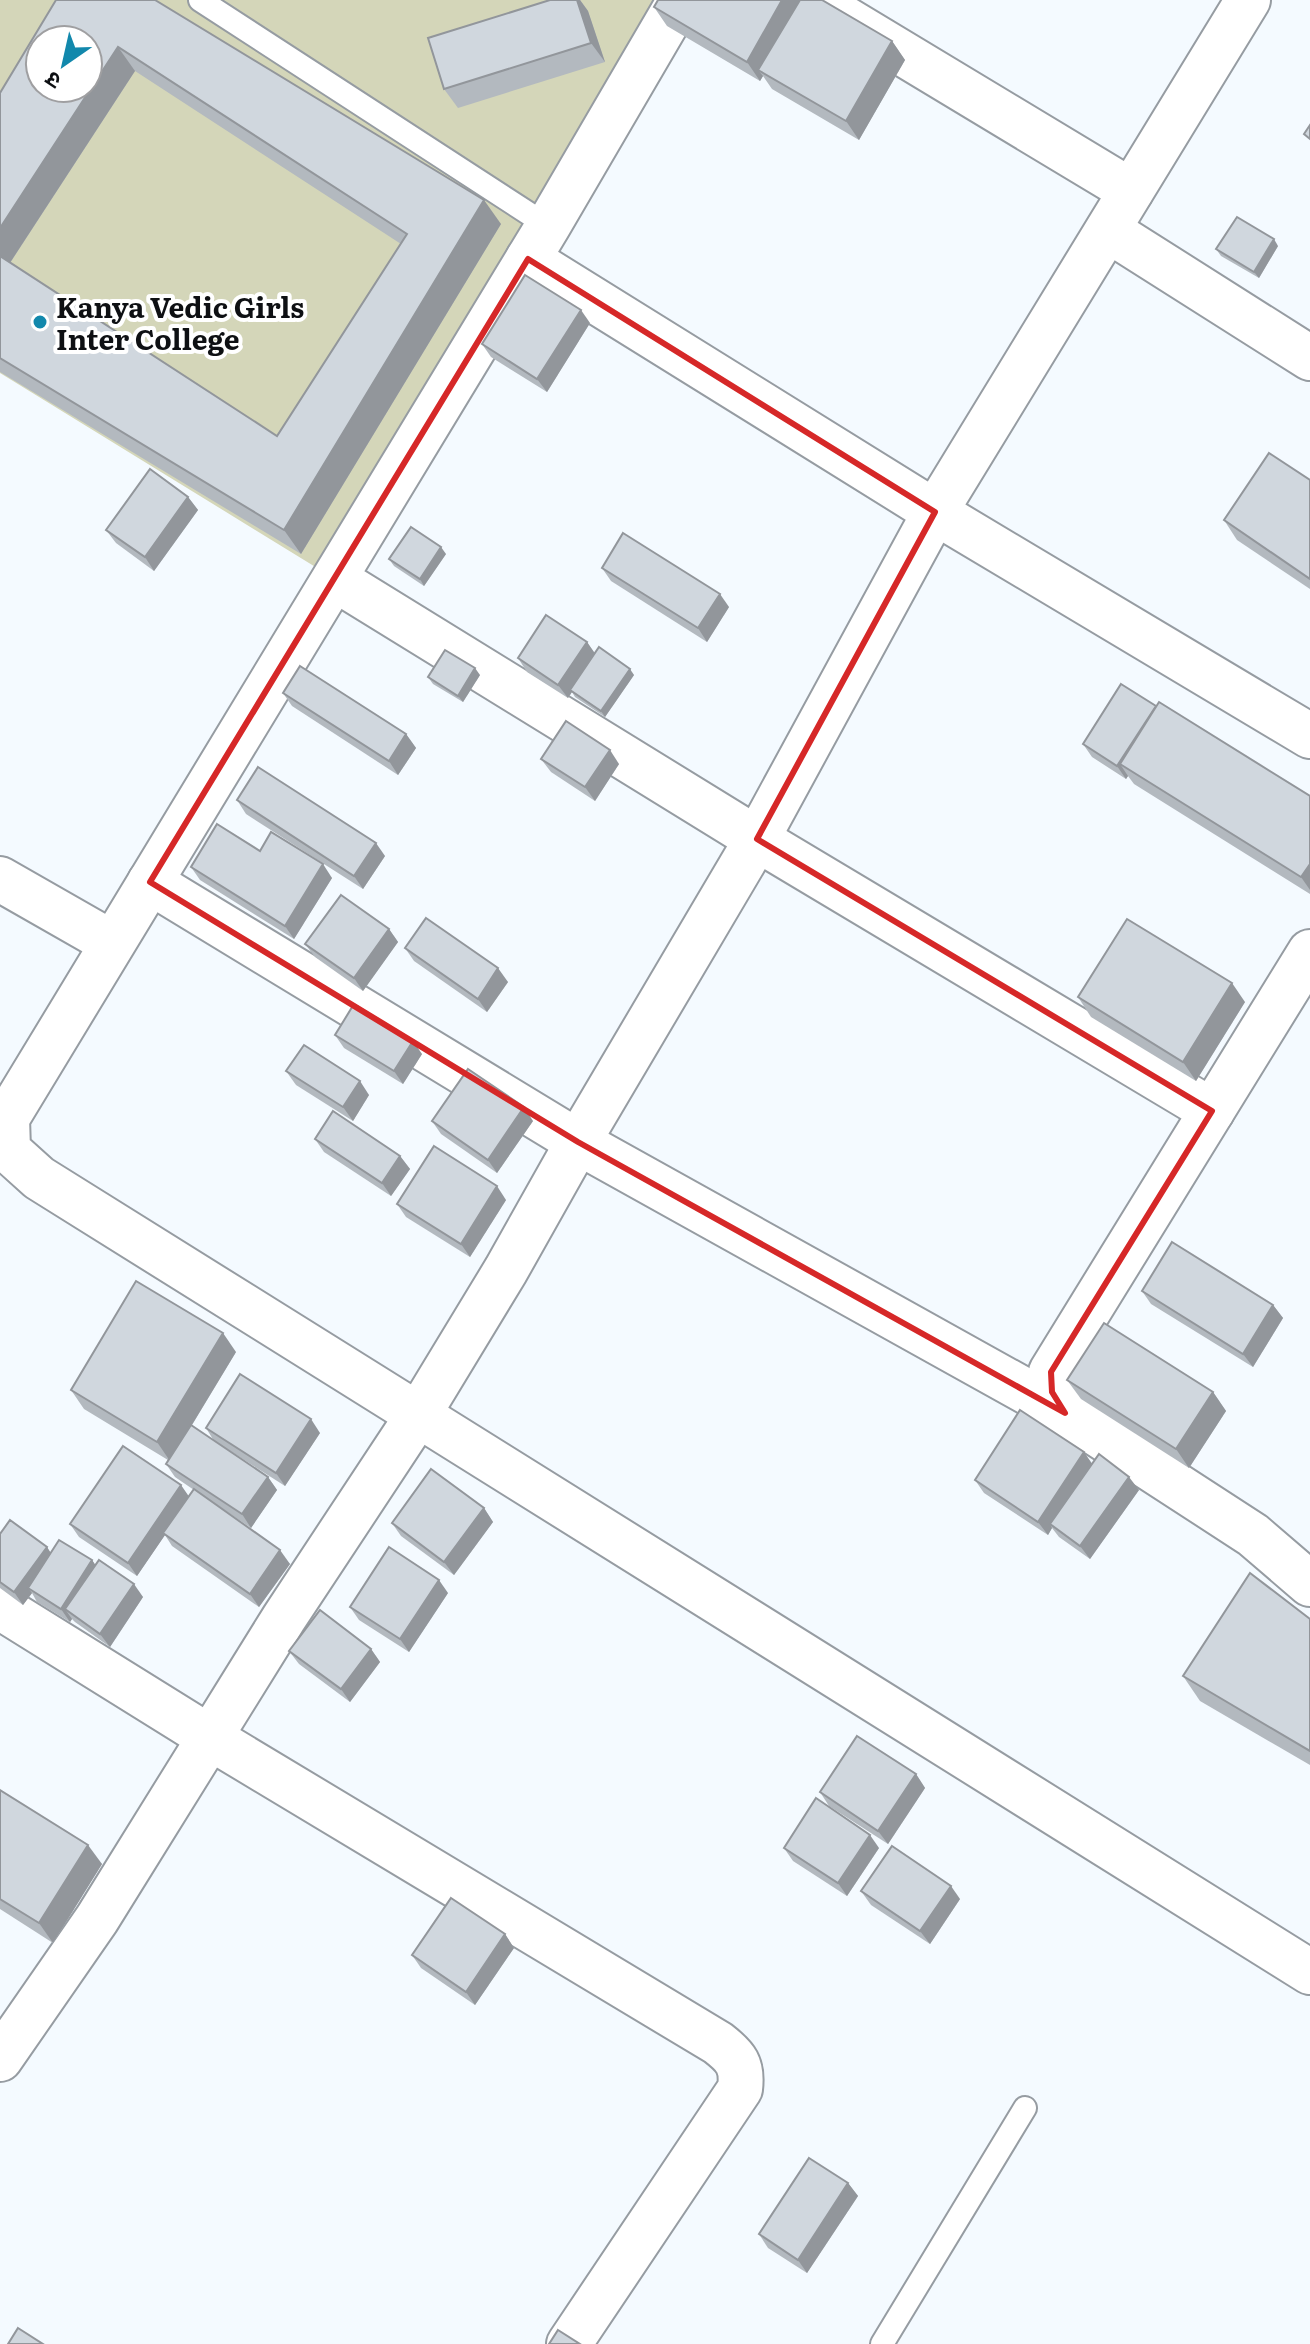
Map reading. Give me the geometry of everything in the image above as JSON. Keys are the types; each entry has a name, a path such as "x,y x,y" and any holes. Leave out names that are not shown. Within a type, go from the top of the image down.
{"street":[{"path":"680,0 538,242 7,1118 8,1150 39,1178 1310,1972"},
{"path":"814,0 1131,191"},
{"path":"0,2059 97,1919 284,1618 418,1415 506,1270 757,839 935,512 1248,0"},
{"path":"1108,230 1310,358"},
{"path":"538,242 935,512 1310,736"},
{"path":"335,579 757,839 1212,1111"},
{"path":"0,879 112,943"},
{"path":"150,882 578,1142 1065,1413 1253,1535 1310,1584"},
{"path":"1065,1413 1052,1392 1051,1372 1310,952"},
{"path":"0,1607 736,2056 742,2072 740,2089 569,2344"}],"lane":[{"path":"200,0 538,242"},
{"path":"882,2344 1025,2108"}],"highlighted area":[{"path":"528,259 935,512 757,839 1212,1111 1051,1372 1052,1392 1065,1413 578,1142 150,882"}],"green space":[{"path":"0,0 680,0 335,579 0,373"}],"building":[{"name":"Kanya Vedic Girls Inter College","path":"56,0 155,0 484,200 284,530 0,358 0,256 277,436 407,234 118,47 104,68 104,24 42,24"},
{"path":"550,0 577,0 591,43 444,89 428,38"},
{"path":"658,0 782,0 747,62 654,7"},
{"path":"800,0 822,0 892,41 846,121 758,70"},
{"name":"Kanya Vedic Girls Inter College","path":"24,53 24,104 81,104 0,228 0,93"},
{"path":"1310,125 1310,139 1304,134"},
{"path":"1237,217 1274,239 1254,272 1216,249"},
{"path":"525,275 581,310 537,379 482,344"},
{"path":"1269,453 1310,480 1310,579 1224,520"},
{"path":"150,469 188,497 145,557 106,530"},
{"path":"411,527 441,547 420,579 389,559"},
{"path":"623,533 720,594 698,628 602,568"},
{"path":"546,615 587,642 558,685 518,658"},
{"path":"599,647 630,669 601,711 570,690"},
{"path":"445,650 475,668 458,696 428,677"},
{"path":"300,666 406,734 389,761 283,693"},
{"path":"1121,684 1156,706 1117,766 1083,744"},
{"path":"1159,702 1310,796 1310,864 1301,877 1120,764"},
{"path":"566,721 610,750 585,787 541,759"},
{"path":"258,767 376,843 354,876 237,800"},
{"path":"217,824 260,851 271,832 323,864 285,926 191,867"},
{"path":"341,895 389,929 354,978 305,944"},
{"path":"426,918 498,968 478,999 405,948"},
{"path":"1127,919 1232,983 1183,1062 1078,997"},
{"path":"354,1004 413,1041 394,1071 335,1035"},
{"path":"304,1045 360,1081 343,1107 286,1071"},
{"path":"468,1069 524,1107 488,1160 432,1121"},
{"path":"333,1111 400,1156 382,1183 315,1139"},
{"path":"434,1146 497,1186 461,1244 397,1204"},
{"path":"1172,1242 1273,1305 1243,1354 1142,1291"},
{"path":"136,1281 223,1333 157,1442 71,1390"},
{"path":"1104,1323 1213,1392 1176,1449 1067,1380"},
{"path":"240,1374 311,1419 276,1473 206,1428"},
{"path":"1020,1410 1084,1452 1038,1522 975,1480"},
{"path":"191,1425 268,1477 242,1514 166,1464"},
{"path":"123,1446 181,1485 128,1563 70,1524"},
{"path":"1099,1454 1129,1477 1080,1546 1050,1524"},
{"path":"431,1469 484,1508 444,1562 392,1523"},
{"path":"194,1489 280,1550 250,1594 163,1533"},
{"path":"10,1520 47,1547 14,1592 0,1582 0,1534"},
{"path":"59,1540 92,1560 61,1609 28,1588"},
{"path":"389,1547 439,1580 400,1639 350,1607"},
{"path":"99,1560 134,1584 100,1634 65,1609"},
{"path":"1250,1573 1310,1619 1310,1751 1183,1676"},
{"path":"320,1610 371,1649 341,1689 289,1651"},
{"path":"857,1736 916,1774 878,1831 820,1792"},
{"path":"0,1790 88,1845 39,1923 0,1899"},
{"path":"816,1798 870,1835 838,1883 784,1848"},
{"path":"892,1846 951,1886 920,1931 861,1891"},
{"path":"451,1898 505,1934 466,1992 412,1955"},
{"path":"809,2158 848,2183 798,2260 759,2234"},
{"path":"18,2328 43,2344 8,2344"},
{"path":"558,2330 580,2344 549,2344"}],"place":[{"name":"Kanya Vedic Girls Inter College","path":"40,322"}]}
